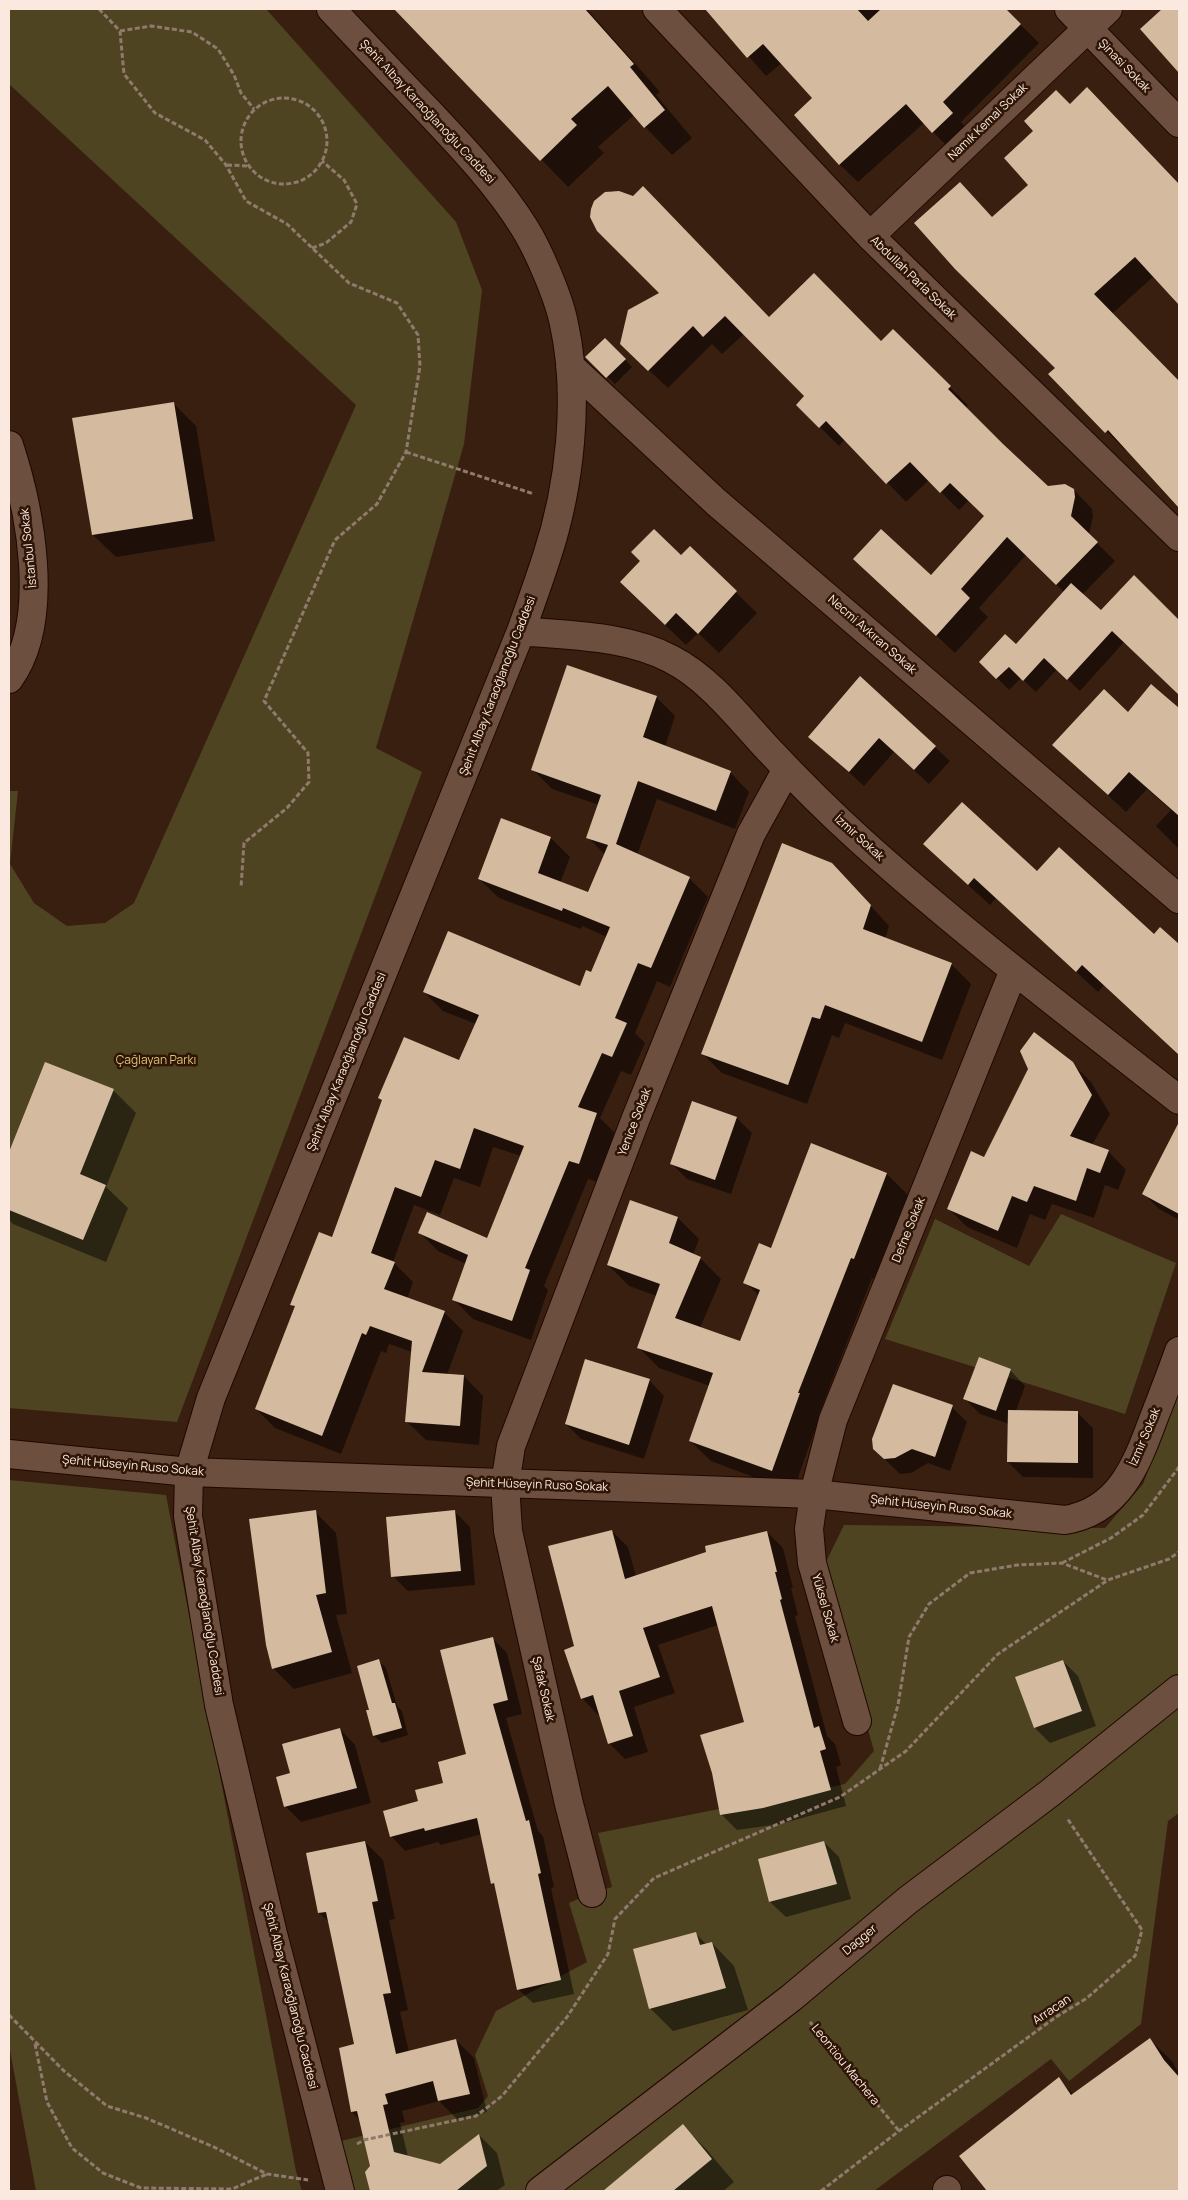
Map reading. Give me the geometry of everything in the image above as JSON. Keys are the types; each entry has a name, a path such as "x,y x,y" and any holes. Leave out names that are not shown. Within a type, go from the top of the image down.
{"street":[{"name":"Şehit Albay Karaoğlanoğlu Caddesi","path":"331,9 472,158 504,197 525,228 546,273 564,323 570,366 572,405 569,446 561,502 548,555 521,631 211,1398 189,1472 188,1516 219,1705 275,1943 339,2188"},
{"name":"Abdullah Parla Sokak","path":"657,9 870,236 1179,537"},
{"name":"Namık Kemal Sokak","path":"870,236 1078,18 1108,9"},
{"name":"Şinasi Sokak","path":"1078,18 1179,123"},
{"name":"Necmi Avkıran Sokak","path":"570,366 716,502 1179,898"},
{"name":"İstanbul Sokak","path":"9,444 19,476 29,528 34,594 28,639 9,680"},
{"name":"İzmir Sokak","path":"521,631 624,642 671,659 693,673 717,694 787,769 862,841 1014,970 1179,1100"},
{"name":"Yenice Sokak","path":"505,1484 511,1446 636,1118 751,834 787,769"},
{"name":"Defne Sokak","path":"814,1494 832,1420 1014,970"},
{"name":"İzmir Sokak","path":"1065,1520 1082,1517 1096,1510 1109,1500 1127,1478 1139,1457 1179,1351"},
{"name":"Şehit Hüseyin Ruso Sokak","path":"9,1454 189,1472 814,1494 1065,1520"},
{"name":"Şafak Sokak","path":"505,1484 508,1532 569,1804 592,1893"},
{"name":"Yüksel Sokak","path":"814,1494 809,1529 812,1562 858,1721"},
{"name":"Dagger","path":"540,2191 791,1998 908,1900 1050,1793 1179,1689"}],"path":[{"path":"99,9 120,31 124,74 155,113 205,140 226,165 246,201 287,224 348,283 398,303 418,335 420,366 406,452 377,504 335,540 264,701 308,753 309,782 287,808 244,843 241,887"},
{"path":"120,31 151,26 192,32 218,49 234,75 241,92 254,109"},
{"path":"273,98 288,98 300,101 312,108 321,118 326,130 327,144 318,169 306,178 292,184 277,184 264,179 249,166 244,158 240,143 242,128 254,109 273,98"},
{"path":"312,248 326,243 351,222 357,204 344,180 322,161"},
{"path":"226,165 249,166"},
{"path":"406,452 561,502"},
{"path":"332,2156 364,2140 476,2116 502,2096 567,2017 608,1954 615,1919 654,1878 840,1797 906,1752 998,1654 1108,1580 1169,1559 1179,1552"},
{"path":"880,1769 898,1705 909,1637 929,1604 970,1573 1017,1565 1062,1563 1108,1580"},
{"name":"Arracan","path":"821,2191 899,2131 1056,2017 1087,1998 1135,1956 1142,1930 1050,1793"},
{"name":"Leontiou Machera","path":"791,1998 899,2131"},
{"path":"9,2015 64,2071 107,2106 146,2118 216,2148 267,2174 339,2188"},
{"path":"35,2043 47,2102 72,2148 104,2174 141,2188 187,2187 232,2189 267,2174"}],"green space":[{"name":"Çağlayan Parkı","path":"9,9 266,9 456,222 482,290 464,444 376,748 422,772 177,1422 9,1408 9,791 18,791 10,864 34,903 67,926 105,923 134,903 356,405 9,84"},
{"path":"1061,1214 1176,1263 1125,1414 885,1339 935,1219 1029,1266"},
{"path":"1179,1393 1179,1813 1168,1821 1141,2024 1069,2081 1051,2059 874,2191 354,2191 341,2141 478,2108 488,2096 475,2055 496,2011 587,1962 569,1903 612,1887 598,1833 845,1784 874,1751 823,1568 844,1525 1105,1528 1143,1484"},
{"path":"9,1480 166,1495 296,2171 302,2191 36,2191 9,2045"}],"building":[{"path":"394,9 585,9 634,64 630,67 665,110 644,128 608,86 571,119 577,125 540,161"},
{"path":"705,9 857,9 868,21 881,9 1006,9 1021,24 943,102 953,113 932,133 906,104 839,165 794,115 812,98 763,44 747,58"},
{"path":"1162,9 1179,9 1179,73 1140,29"},
{"path":"1087,87 1179,184 1179,305 1135,257 1094,294 1179,381 1179,508 1108,430 1105,433 1048,374 1055,368 955,269 914,223 960,182 992,217 1028,185 1004,158 1033,131 1024,121 1056,90 1070,104"},
{"path":"643,186 769,317 814,273 881,341 893,329 951,386 948,389 1048,486 1065,484 1074,489 1075,497 1071,516 1098,542 1056,585 1007,537 961,589 970,598 936,636 853,559 881,529 931,575 984,516 950,483 940,493 910,462 886,484 826,421 819,428 796,405 804,396 725,316 703,337 693,326 648,371 620,344 628,310 659,293 597,231 590,217 591,209 594,201 605,192 619,191 633,196"},
{"path":"605,338 626,359 606,378 585,357"},
{"path":"174,402 193,519 92,535 72,418"},
{"path":"654,529 681,555 690,546 737,591 698,634 676,613 665,625 620,582 640,561 631,552"},
{"path":"1134,575 1179,620 1179,695 1112,631 1067,680 1044,658 1023,681 1009,667 996,679 979,662 1005,634 1016,644 1071,583 1101,610"},
{"path":"567,665 657,696 643,737 731,771 716,811 638,781 616,844 690,877 651,968 638,963 615,1018 627,1023 612,1057 602,1053 578,1107 597,1113 579,1164 569,1161 525,1268 530,1270 512,1321 452,1300 468,1255 418,1233 427,1212 487,1238 524,1146 474,1128 460,1169 435,1160 421,1197 395,1187 371,1253 395,1262 384,1289 445,1311 422,1372 464,1375 460,1426 405,1422 412,1341 370,1326 366,1335 362,1333 322,1436 255,1409 295,1306 290,1305 319,1232 332,1237 382,1100 378,1098 404,1037 459,1060 479,1015 423,992 448,931 580,986 586,970 591,972 610,927 563,908 562,911 478,879 501,818 551,837 538,873 588,892 608,845 586,838 601,795 531,770"},
{"path":"860,676 936,746 914,770 879,738 849,772 808,737"},
{"path":"1151,684 1179,708 1179,816 1129,772 1108,795 1052,745 1104,689 1128,712"},
{"path":"962,802 1037,871 1059,847 1154,934 1160,927 1179,944 1179,1055 1082,965 1076,972 974,878 968,885 923,844"},
{"path":"782,843 832,863 871,905 863,929 952,963 922,1042 825,1005 820,1019 812,1017 788,1085 701,1054"},
{"path":"1034,1032 1073,1062 1092,1095 1070,1136 1109,1150 1100,1173 1087,1168 1076,1201 1034,1186 1027,1202 1012,1196 998,1231 947,1209 971,1151 984,1157 1028,1069 1020,1051"},
{"path":"45,1062 114,1089 80,1174 106,1185 83,1240 9,1210 9,1152"},
{"path":"692,1101 737,1117 715,1180 670,1164"},
{"path":"1179,1122 1179,1214 1142,1194"},
{"path":"811,1143 887,1173 854,1259 851,1258 798,1393 800,1393 772,1471 689,1441 713,1373 637,1348 660,1284 607,1265 630,1200 678,1217 669,1243 701,1257 675,1318 740,1341 760,1290 743,1283 759,1243 771,1248"},
{"path":"979,1357 1011,1369 996,1411 963,1399"},
{"path":"585,1359 650,1379 629,1445 565,1424"},
{"path":"893,1384 953,1405 935,1457 912,1449 895,1458 884,1459 873,1449 872,1439"},
{"path":"1008,1410 1078,1411 1078,1463 1007,1462"},
{"path":"316,1510 326,1593 316,1595 332,1652 272,1669 266,1645 249,1519"},
{"path":"455,1510 461,1571 391,1577 386,1517"},
{"path":"612,1530 625,1579 706,1552 705,1546 767,1531 777,1572 775,1572 782,1599 780,1600 814,1728 819,1726 826,1749 820,1751 831,1790 763,1808 720,1815 712,1773 700,1735 744,1722 712,1606 643,1628 660,1677 619,1691 633,1736 608,1744 593,1695 581,1699 564,1650 574,1646 548,1546"},
{"path":"493,1637 508,1700 493,1704 526,1821 529,1820 541,1873 538,1874 561,1980 517,1990 494,1883 491,1884 477,1818 425,1831 424,1828 390,1837 383,1811 418,1801 415,1790 443,1783 438,1762 466,1754 440,1650"},
{"path":"379,1659 392,1703 395,1703 402,1728 373,1736 366,1710 369,1710 357,1666"},
{"path":"1063,1660 1082,1711 1034,1728 1015,1677"},
{"path":"340,1728 357,1788 284,1807 276,1777 290,1773 282,1744"},
{"path":"365,1841 378,1901 372,1902 391,1993 383,1994 396,2054 456,2039 470,2094 438,2101 433,2081 385,2094 388,2104 383,2105 394,2152 440,2164 479,2134 487,2166 456,2191 370,2191 365,2172 370,2166 357,2111 351,2112 339,2048 354,2044 326,1912 318,1913 306,1853"},
{"path":"824,1841 837,1884 769,1902 758,1859"},
{"path":"696,1932 700,1945 712,1942 726,1988 649,2009 633,1949"},
{"path":"1150,2038 1164,2060 1179,2077 1179,2191 987,2191 959,2156 1059,2077 1071,2095"},
{"path":"683,2124 712,2159 673,2191 603,2191"}]}
